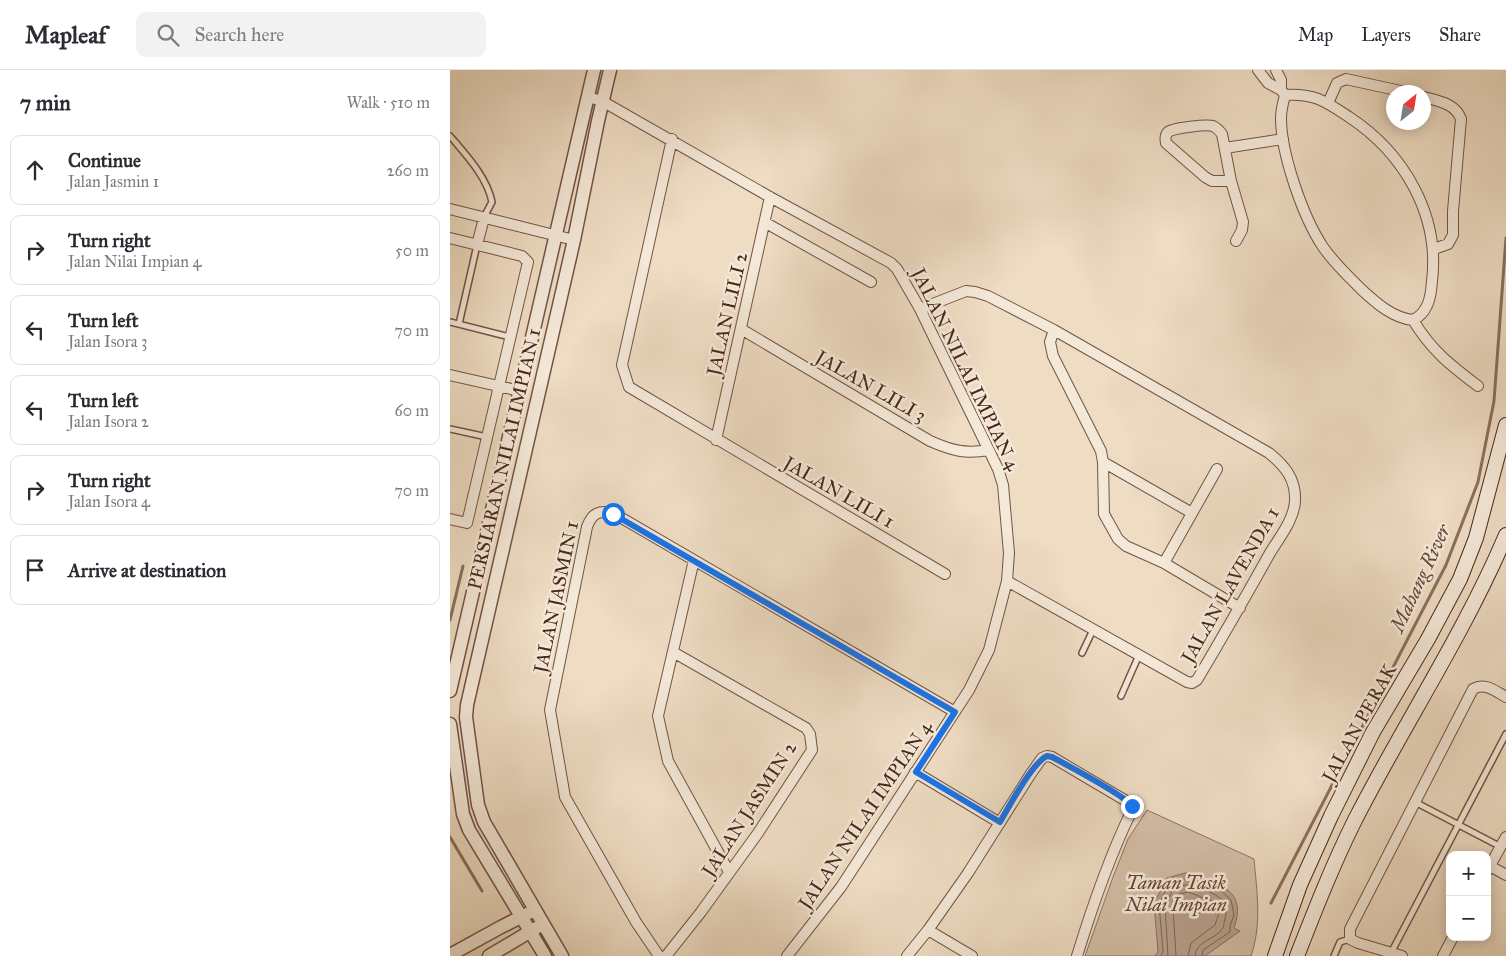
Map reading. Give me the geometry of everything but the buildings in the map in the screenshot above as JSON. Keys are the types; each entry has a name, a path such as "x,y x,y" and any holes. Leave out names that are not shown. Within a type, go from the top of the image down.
{"main road":[{"name":"JALAN PERAK","path":"1275,956 1300,885 1331,816 1373,732 1428,639 1460,579 1476,538 1506,425"},
{"path":"1297,956 1324,888 1356,820 1482,589 1506,535"}],"street":[{"name":"PERSIARAN NILAI IMPIAN 1","path":"450,691 594,70"},
{"name":"PERSIARAN NILAI IMPIAN 1","path":"562,956 484,822 478,806 466,717 467,704 574,240 610,70"},
{"path":"1258,70 1268,83 1283,93 1307,95 1328,103 1374,135 1396,158 1427,215 1434,249 1434,263 1428,304 1423,314 1413,320 1397,316 1368,296 1342,270 1323,247 1307,217 1291,173 1283,139 1281,116 1283,93 1276,70"},
{"path":"1328,103 1338,83 1346,78 1386,87"},
{"name":"JALAN NILAI IMPIAN 4","path":"588,96 602,101 672,139 770,197 891,263 900,274 920,309 1001,476 1010,553 1007,581 989,650 977,677 841,887 787,956"},
{"path":"1431,99 1452,106 1457,110 1461,119 1453,235 1448,244 1434,249"},
{"path":"1231,181 1212,181 1205,177 1166,143 1165,136 1167,133 1173,129 1209,126 1220,131 1231,181 1243,222 1242,230 1236,241"},
{"name":"JALAN LILI 1","path":"672,139 621,366 630,388 945,574"},
{"path":"1225,148 1283,139"},
{"name":"JALAN LILI 2","path":"716,440 766,223 770,197"},
{"path":"450,209 574,240"},
{"path":"477,245 484,218"},
{"path":"766,223 871,282"},
{"path":"450,238 522,256 528,262 467,522 450,518"},
{"name":"JALAN LAVENDA 1","path":"920,309 966,291 995,299 1054,330 1269,453 1291,476 1295,499 1293,513 1240,608 1197,680 1192,683 1187,682 1007,581"},
{"path":"1413,320 1422,336 1437,354 1478,386"},
{"name":"JALAN LILI 3","path":"741,329 930,441 964,453 989,450"},
{"path":"1054,330 1050,342 1053,356 1098,445 1103,462 1104,514 1118,539 1126,546 1164,563 1240,608"},
{"path":"450,375 520,391"},
{"path":"1103,462 1192,514"},
{"path":"1164,563 1217,469"},
{"name":"JALAN JASMIN 1","path":"659,956 636,922 565,797 550,710 587,527 593,515 599,511 613,514 955,712"},
{"path":"694,560 658,716 668,762 729,872"},
{"name":"JALAN JASMIN 2","path":"666,956 701,912 811,754 812,748 810,734 806,728 673,652"},
{"path":"1402,956 1358,943 1350,938 1350,929 1473,689 1479,686 1486,686 1506,697"},
{"path":"450,724 463,814 469,830 543,952"},
{"path":"907,956 928,930 968,873 1030,775 1042,758 1047,756 1132,806 1092,908 1077,956"},
{"path":"916,772 1000,822"},
{"path":"1491,865 1506,837"},
{"path":"1491,870 1506,875"},
{"path":"501,927 509,908 511,897"},
{"path":"450,955 535,910"},
{"path":"489,956 543,924"},
{"path":"928,930 972,956"},
{"path":"1443,956 1451,941"},
{"path":"507,946 523,944 543,952"}],"lane":[{"path":"450,136 487,185 492,202 484,218"},
{"path":"458,324 477,245"},
{"path":"450,322 510,337"},
{"path":"450,429 487,438"},
{"path":"1082,653 1093,630"},
{"path":"1120,696 1139,655"},
{"path":"1391,953 1506,734"},
{"path":"1415,802 1501,847"},
{"path":"1334,956 1340,942 1350,938"}],"green space":[{"name":"Taman Tasik Nilai Impian","path":"1147,810 1254,859 1258,920 1251,956 1085,956 1128,839"}],"water":[{"path":"1189,872 1220,885 1234,896 1237,904 1237,915 1234,928 1240,931 1205,956 1155,956 1158,952 1154,903 1167,878"}],"waterway":[{"name":"Mahang River","path":"1271,903 1446,565 1478,482 1494,401 1506,238"},
{"path":"450,620 463,566"},
{"path":"450,837 482,891"}],"route":[{"path":"613,514 955,712 916,772 1000,822 1042,758 1047,756 1052,757 1132,806"}]}
